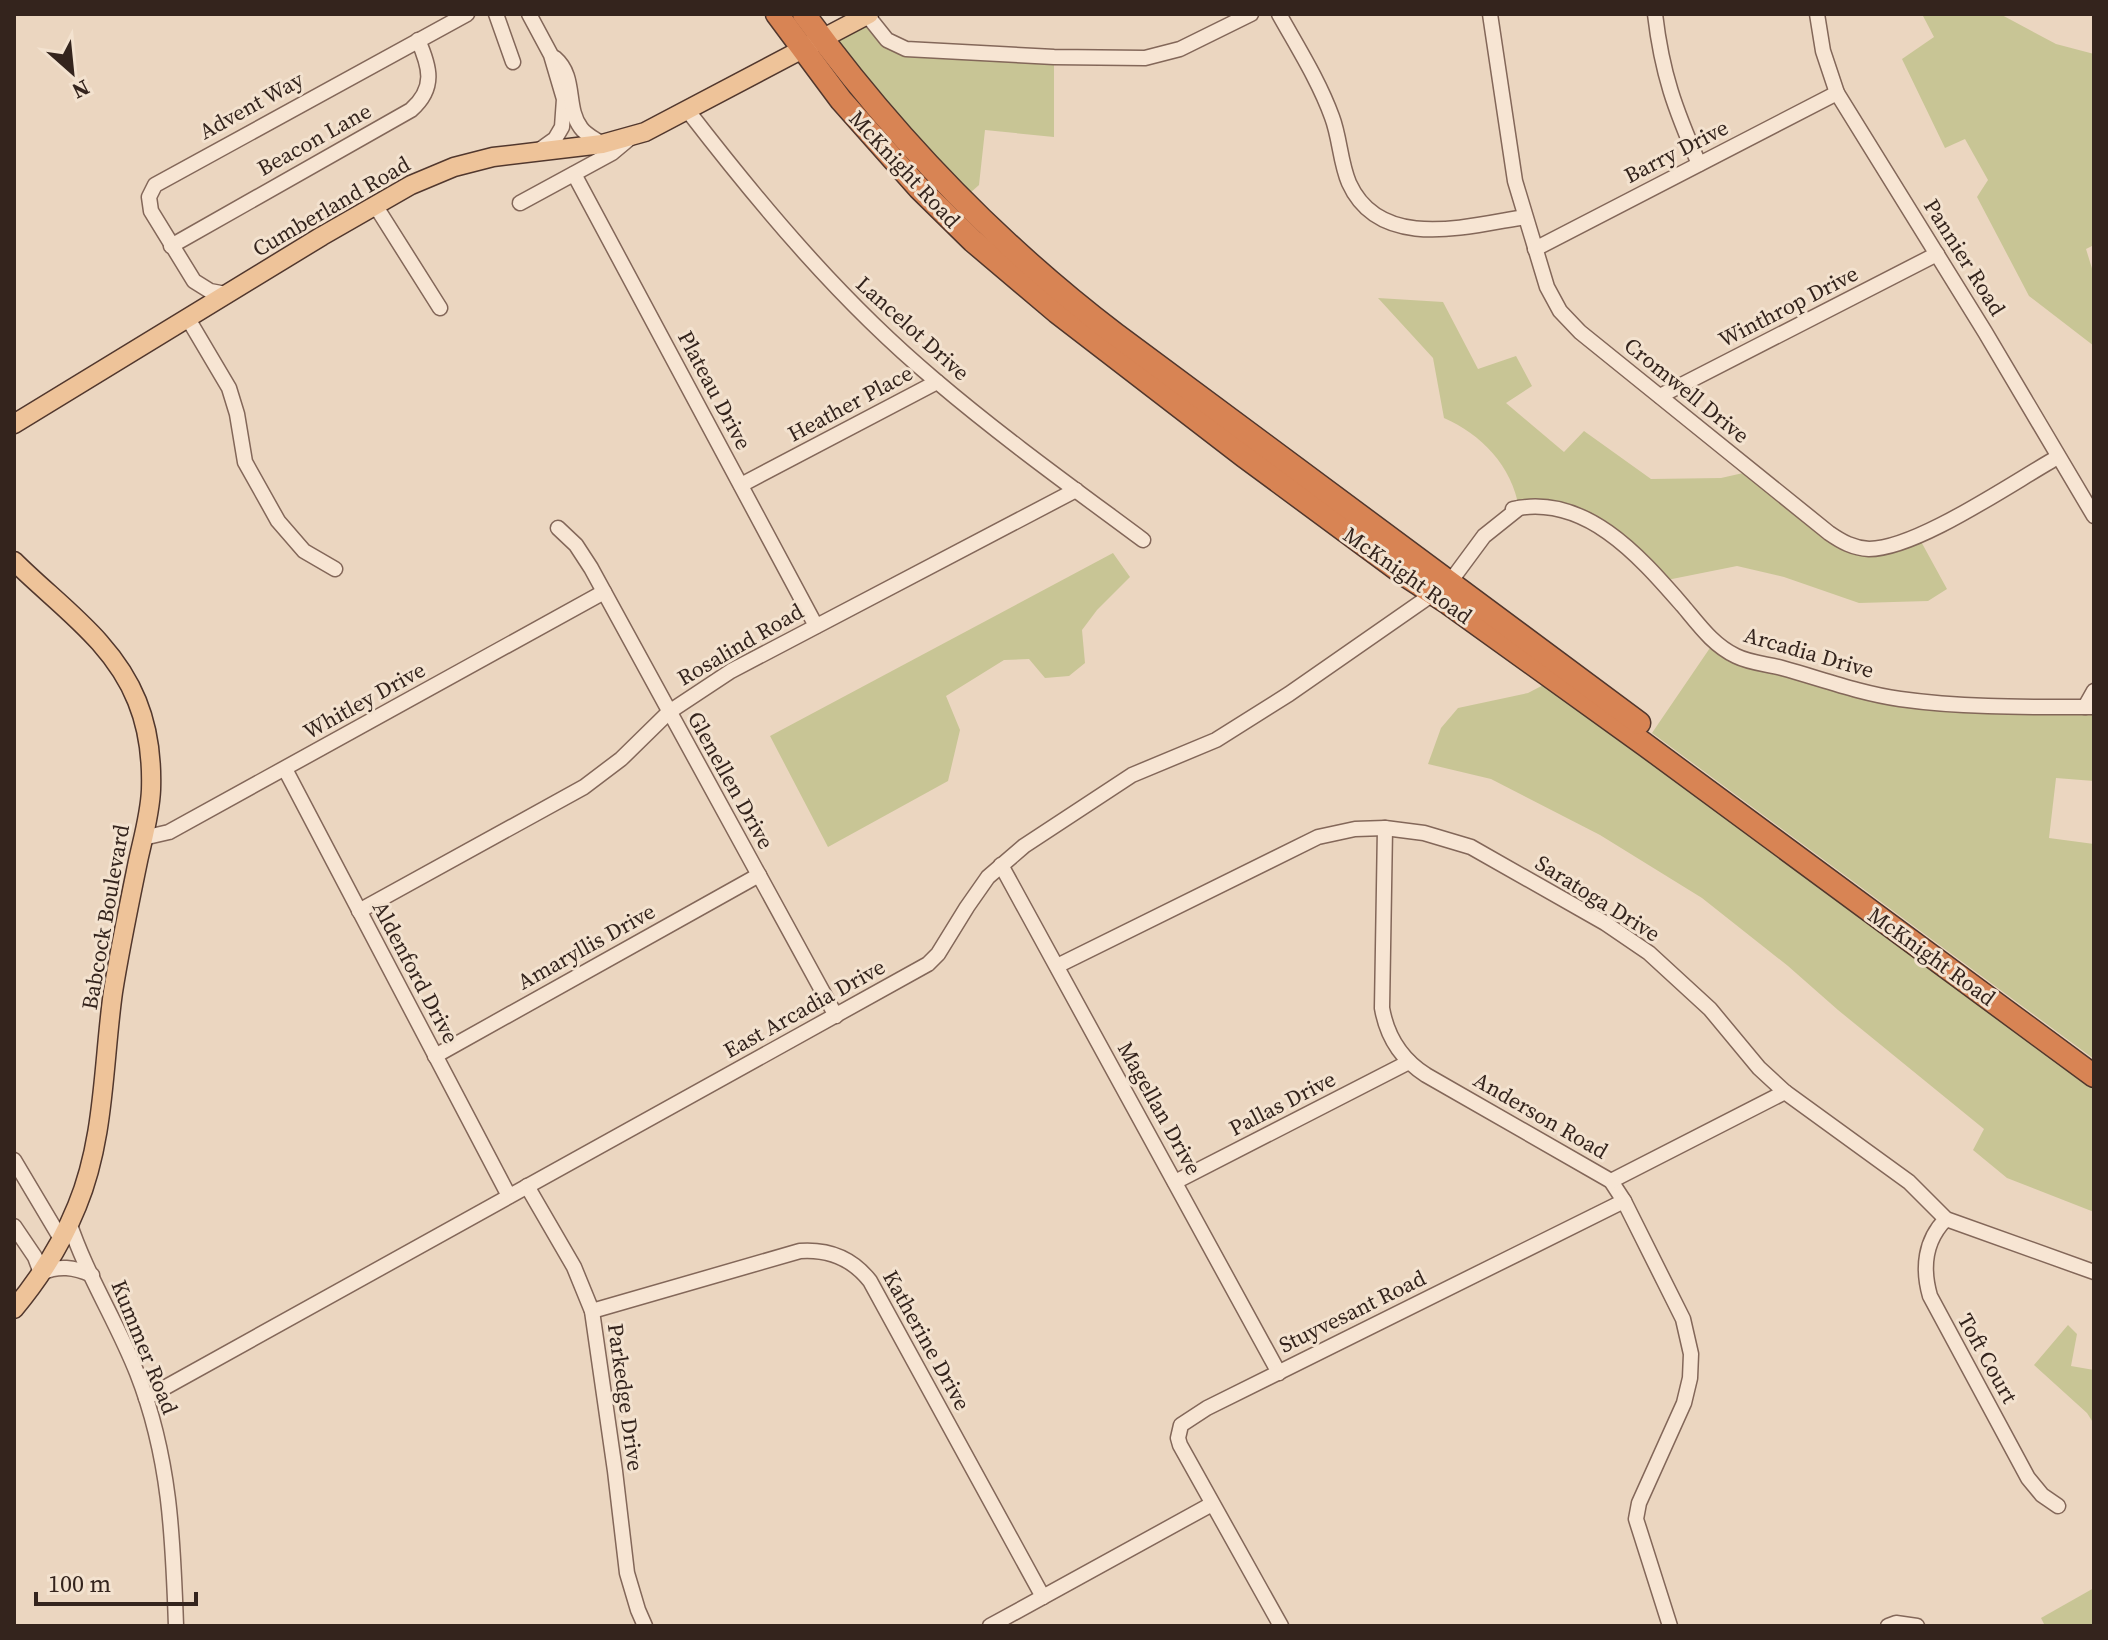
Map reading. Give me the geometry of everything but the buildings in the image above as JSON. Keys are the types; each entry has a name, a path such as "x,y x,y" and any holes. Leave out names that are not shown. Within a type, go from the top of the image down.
{"highway":[{"name":"McKnight Road","path":"777,14 866,130 910,179 1016,278 1244,456 1441,583 2094,1059"},
{"name":"McKnight Road","path":"804,14 883,116 989,228 1047,281 1441,583 1644,744 2094,1076"}],"main road":[{"name":"Cumberland Road","path":"14,424 375,205 454,167 493,157 602,144 631,137 688,111 868,15"},
{"name":"Babcock Boulevard","path":"14,561 96,638 119,666 137,701 147,735 151,776 143,838 113,992 96,1138 87,1177 65,1231 41,1273 14,1309"}],"street":[{"name":"Advent Way","path":"194,281 156,222 149,204 155,185 467,14"},
{"path":"496,14 513,62"},
{"path":"529,14 551,55 564,99 563,122 555,139 541,149"},
{"path":"868,15 887,40 906,49 1128,59 1180,49 1251,14"},
{"path":"1279,14 1329,110 1347,179 1353,191 1372,211 1403,227 1431,230 1525,217"},
{"name":"Cromwell Drive","path":"1490,14 1510,158 1547,287 1560,311 1580,332 1829,533 1853,547 1881,548 1909,540 2058,457"},
{"path":"1655,14 1667,84 1699,164"},
{"name":"Pannier Road","path":"1817,14 1823,51 1837,93 2094,516"},
{"name":"Beacon Lane","path":"171,246 411,110 424,96 430,79 428,63 418,40"},
{"path":"551,55 561,63 567,76 579,125 602,144"},
{"name":"Barry Drive","path":"1535,249 1837,93"},
{"name":"Lancelot Drive","path":"688,111 746,186 799,247 866,316 937,382 1143,540"},
{"path":"520,203 612,153 631,137"},
{"name":"Plateau Drive","path":"574,174 816,626"},
{"path":"375,205 440,308"},
{"name":"Winthrop Drive","path":"1660,396 1937,254"},
{"path":"226,294 210,291 194,281 191,315 229,388 245,462 278,521 304,551 335,569"},
{"name":"Heather Place","path":"741,485 937,382"},
{"name":"Rosalind Road","path":"359,911 584,787 621,759 669,712 731,671 1076,490"},
{"name":"Arcadia Drive","path":"1441,583 1478,542 1519,508 1557,508 1603,528 1642,560 1714,642 1737,657 1835,686 1899,699 2019,707 2089,707"},
{"name":"Glenellen Drive","path":"558,528 576,545 604,592 836,1016"},
{"name":"East Arcadia Drive","path":"146,1398 928,964 938,954 988,877 1024,846 1132,775 1201,748 1238,728 1441,583"},
{"name":"Whitley Drive","path":"143,838 169,832 604,592"},
{"path":"2089,707 2094,691"},
{"name":"Aldenford Drive","path":"285,769 509,1196"},
{"name":"Saratoga Drive","path":"1057,966 1311,840 1342,831 1385,828 1424,833 1471,847 1605,923 1649,953 1710,1009 1759,1068 1785,1092 1909,1182 1946,1219 2094,1272"},
{"name":"Anderson Road","path":"1385,828 1382,1008 1392,1039 1409,1062 1426,1075 1611,1181 1683,1319 1691,1354 1690,1378 1684,1403 1653,1469 1636,1515 1637,1529 1670,1626"},
{"name":"Magellan Drive","path":"1001,865 1279,1373"},
{"name":"Amaryllis Drive","path":"435,1056 759,875"},
{"name":"Pallas Drive","path":"1175,1182 1409,1062"},
{"path":"1611,1181 1785,1092"},
{"name":"Kummer Road","path":"14,1160 92,1275 146,1398 170,1501 176,1626"},
{"name":"Parkedge Drive","path":"527,1186 574,1267 592,1311 627,1573 645,1626"},
{"name":"Stuyvesant Road","path":"1212,1504 1178,1438 1181,1425 1193,1416 1624,1201"},
{"name":"Toft Court","path":"1946,1219 1937,1228 1928,1248 1925,1272 1930,1296 2028,1478 2042,1495 2058,1506"},
{"path":"14,1226 35,1257 41,1273"},
{"name":"Katherine Drive","path":"592,1311 800,1251 823,1251 845,1258 863,1271 870,1281 1043,1597"},
{"name":"Kummer Road","path":"41,1273 53,1268 68,1268 92,1275"},
{"path":"990,1626 1212,1504 1281,1626"},
{"path":"1888,1626 1896,1623 1917,1626"}],"shaded area":[{"path":"1922,14 2000,14 2056,44 2094,54 2094,245 2086,249 2094,275 2094,346 2029,296 1977,197 1988,180 1965,139 1945,148 1902,59 1934,37"},
{"path":"867,15 887,40 1054,57 1054,137 985,130 979,185 961,201 822,39"},
{"path":"1378,298 1443,302 1478,369 1516,356 1532,386 1506,403 1564,452 1584,431 1651,479 1721,478 1752,471 1853,547 1918,536 1947,589 1928,601 1859,603 1784,577 1737,566 1662,581 1580,517 1519,508 1510,478 1493,453 1470,433 1444,418 1433,358"},
{"path":"1113,553 1130,577 1082,630 1085,663 1069,676 1045,678 1029,659 1004,660 946,696 960,730 948,781 828,847 770,736"},
{"path":"1714,642 1724,649 1899,699 2094,707 2094,781 2056,778 2049,838 2094,844 2094,1059 1652,733"},
{"path":"1553,680 2094,1076 2094,1212 2007,1178 1973,1150 1984,1129 1702,898 1600,835 1491,779 1428,764 1441,728 1458,708 1528,693"},
{"path":"2068,1325 2077,1334 2071,1366 2094,1370 2094,1424 2087,1413 2034,1365"},
{"path":"2094,1588 2094,1626 2045,1626 2041,1618"}]}
